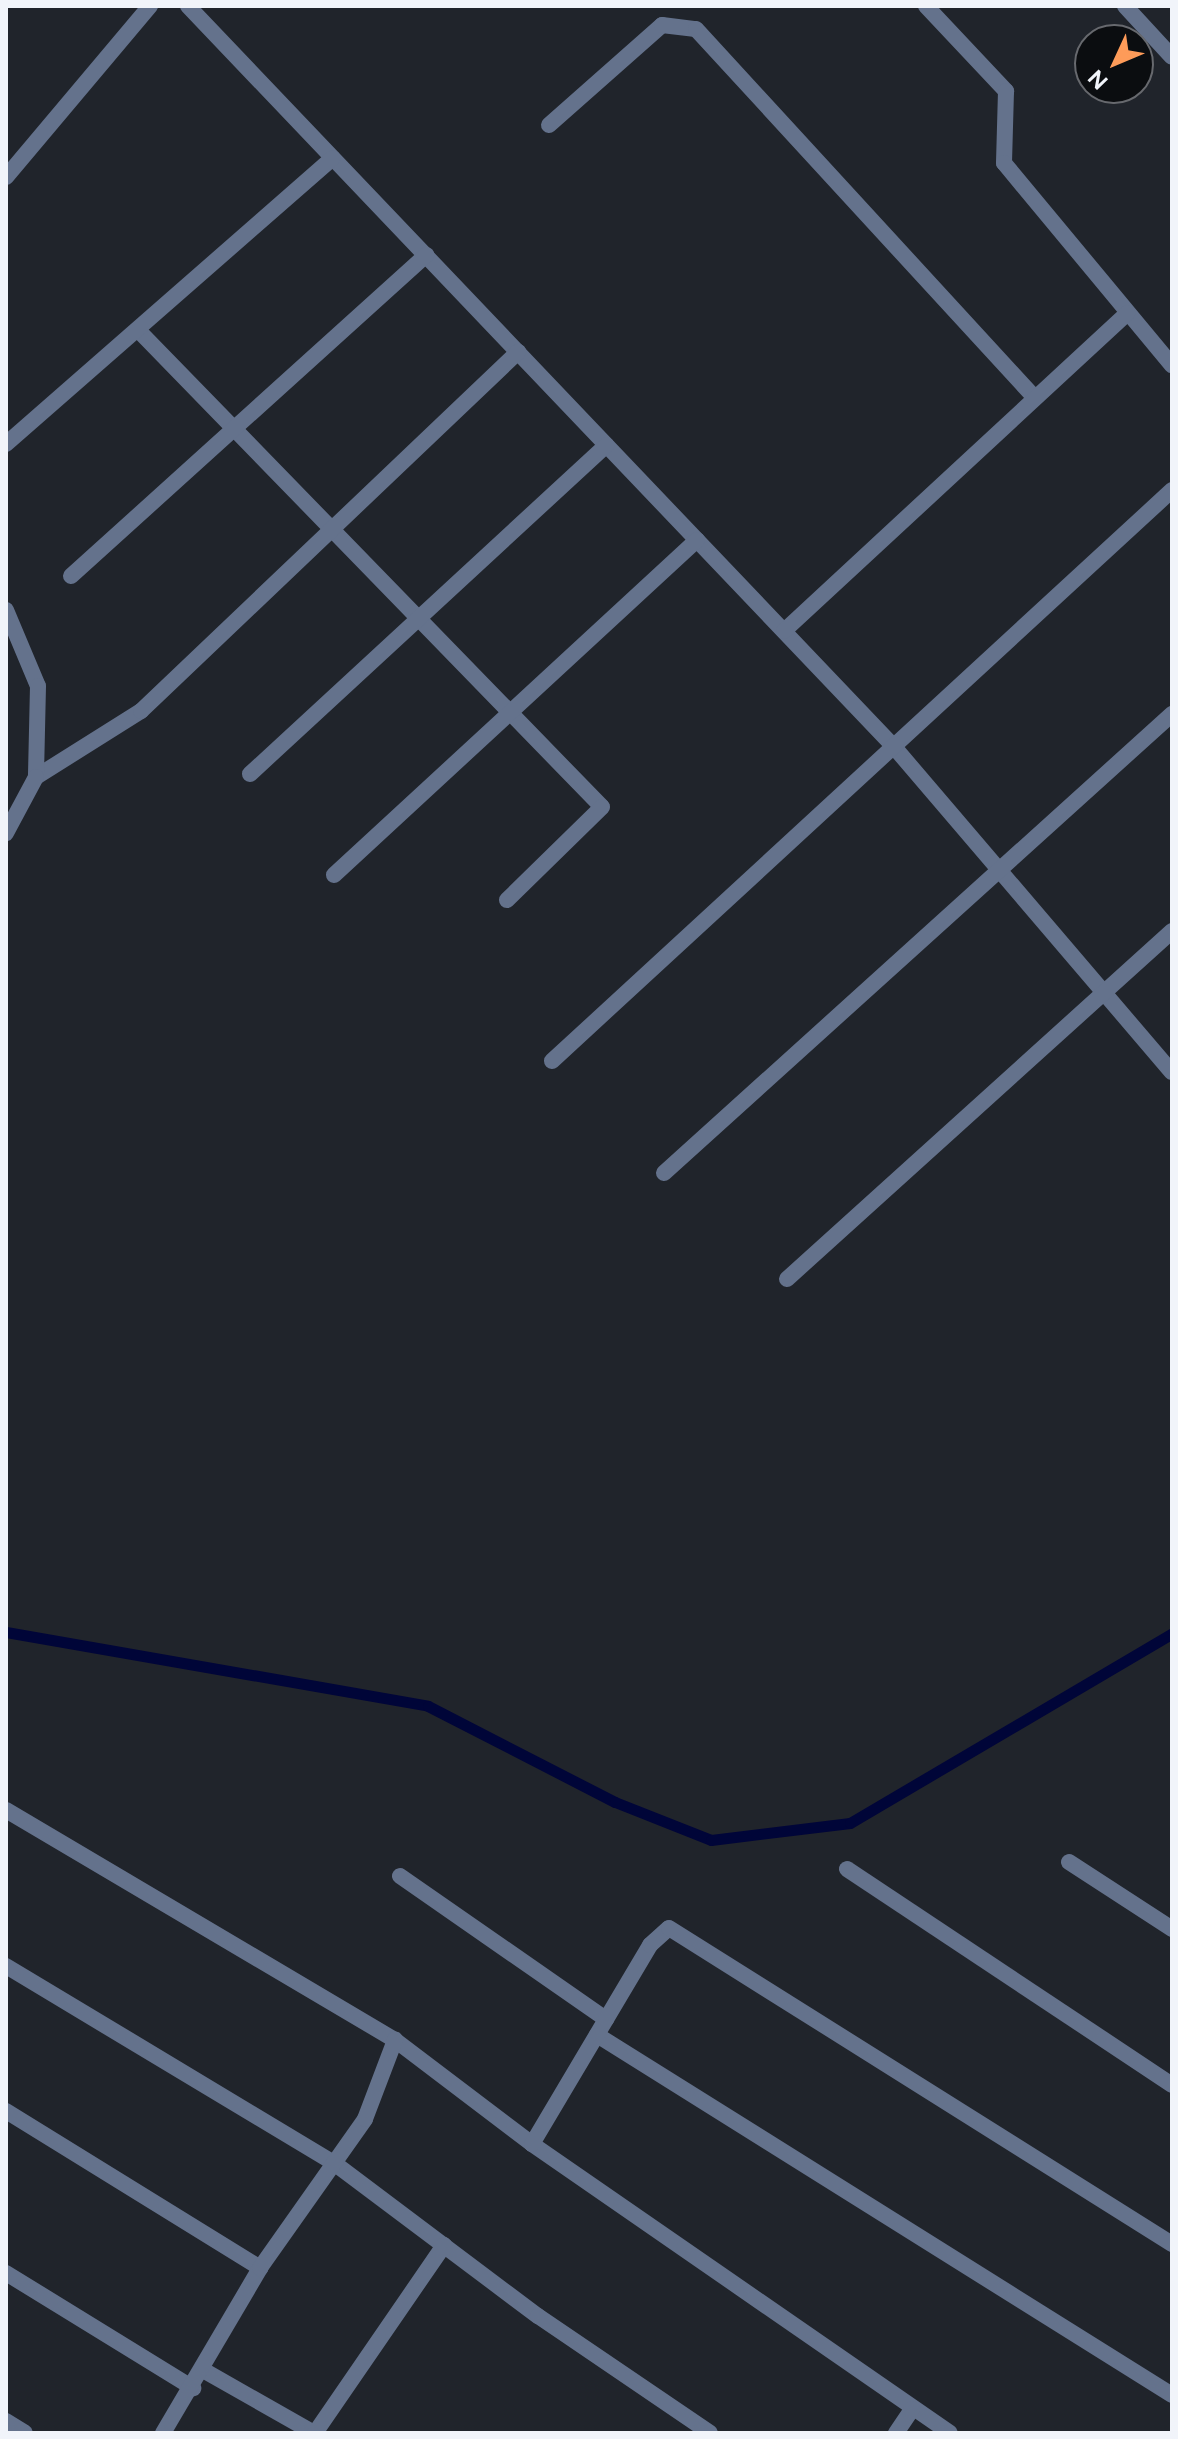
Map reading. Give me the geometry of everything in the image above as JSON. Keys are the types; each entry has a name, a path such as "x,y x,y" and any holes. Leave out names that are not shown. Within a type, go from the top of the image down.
{"street":[{"path":"6,177 150,6"},
{"path":"188,6 895,748 1000,868 1101,995 1172,1072"},
{"path":"926,6 1006,91 1004,163 1172,365"},
{"path":"1125,6 1172,57"},
{"path":"549,125 662,25 696,29 1035,398"},
{"path":"6,444 333,158"},
{"path":"71,576 426,255"},
{"path":"784,631 1127,313"},
{"path":"138,330 329,533 602,807 507,900"},
{"path":"36,777 141,711 518,352"},
{"path":"250,774 607,445"},
{"path":"552,1061 1172,490"},
{"path":"334,875 697,540"},
{"path":"6,610 38,686 36,777 6,833"},
{"path":"664,1173 1172,714"},
{"path":"787,1279 1172,931"},
{"path":"6,1810 395,2040 532,2144 950,2433"},
{"path":"1069,1862 1172,1929"},
{"path":"847,1869 1172,2085"},
{"path":"400,1876 606,2019"},
{"path":"532,2144 660,1933 683,1932 1172,2244"},
{"path":"6,1966 334,2163 444,2245 710,2433"},
{"path":"597,2035 1172,2395"},
{"path":"163,2433 193,2388 260,2268 365,2119 395,2040"},
{"path":"6,2111 260,2268"},
{"path":"203,2370 315,2433 444,2245"},
{"path":"6,2273 193,2388"},
{"path":"896,2433 912,2409"},
{"path":"6,2421 25,2433"}],"waterway":[{"path":"6,1632 428,1706 615,1802 711,1840 850,1823 1172,1633"}]}
